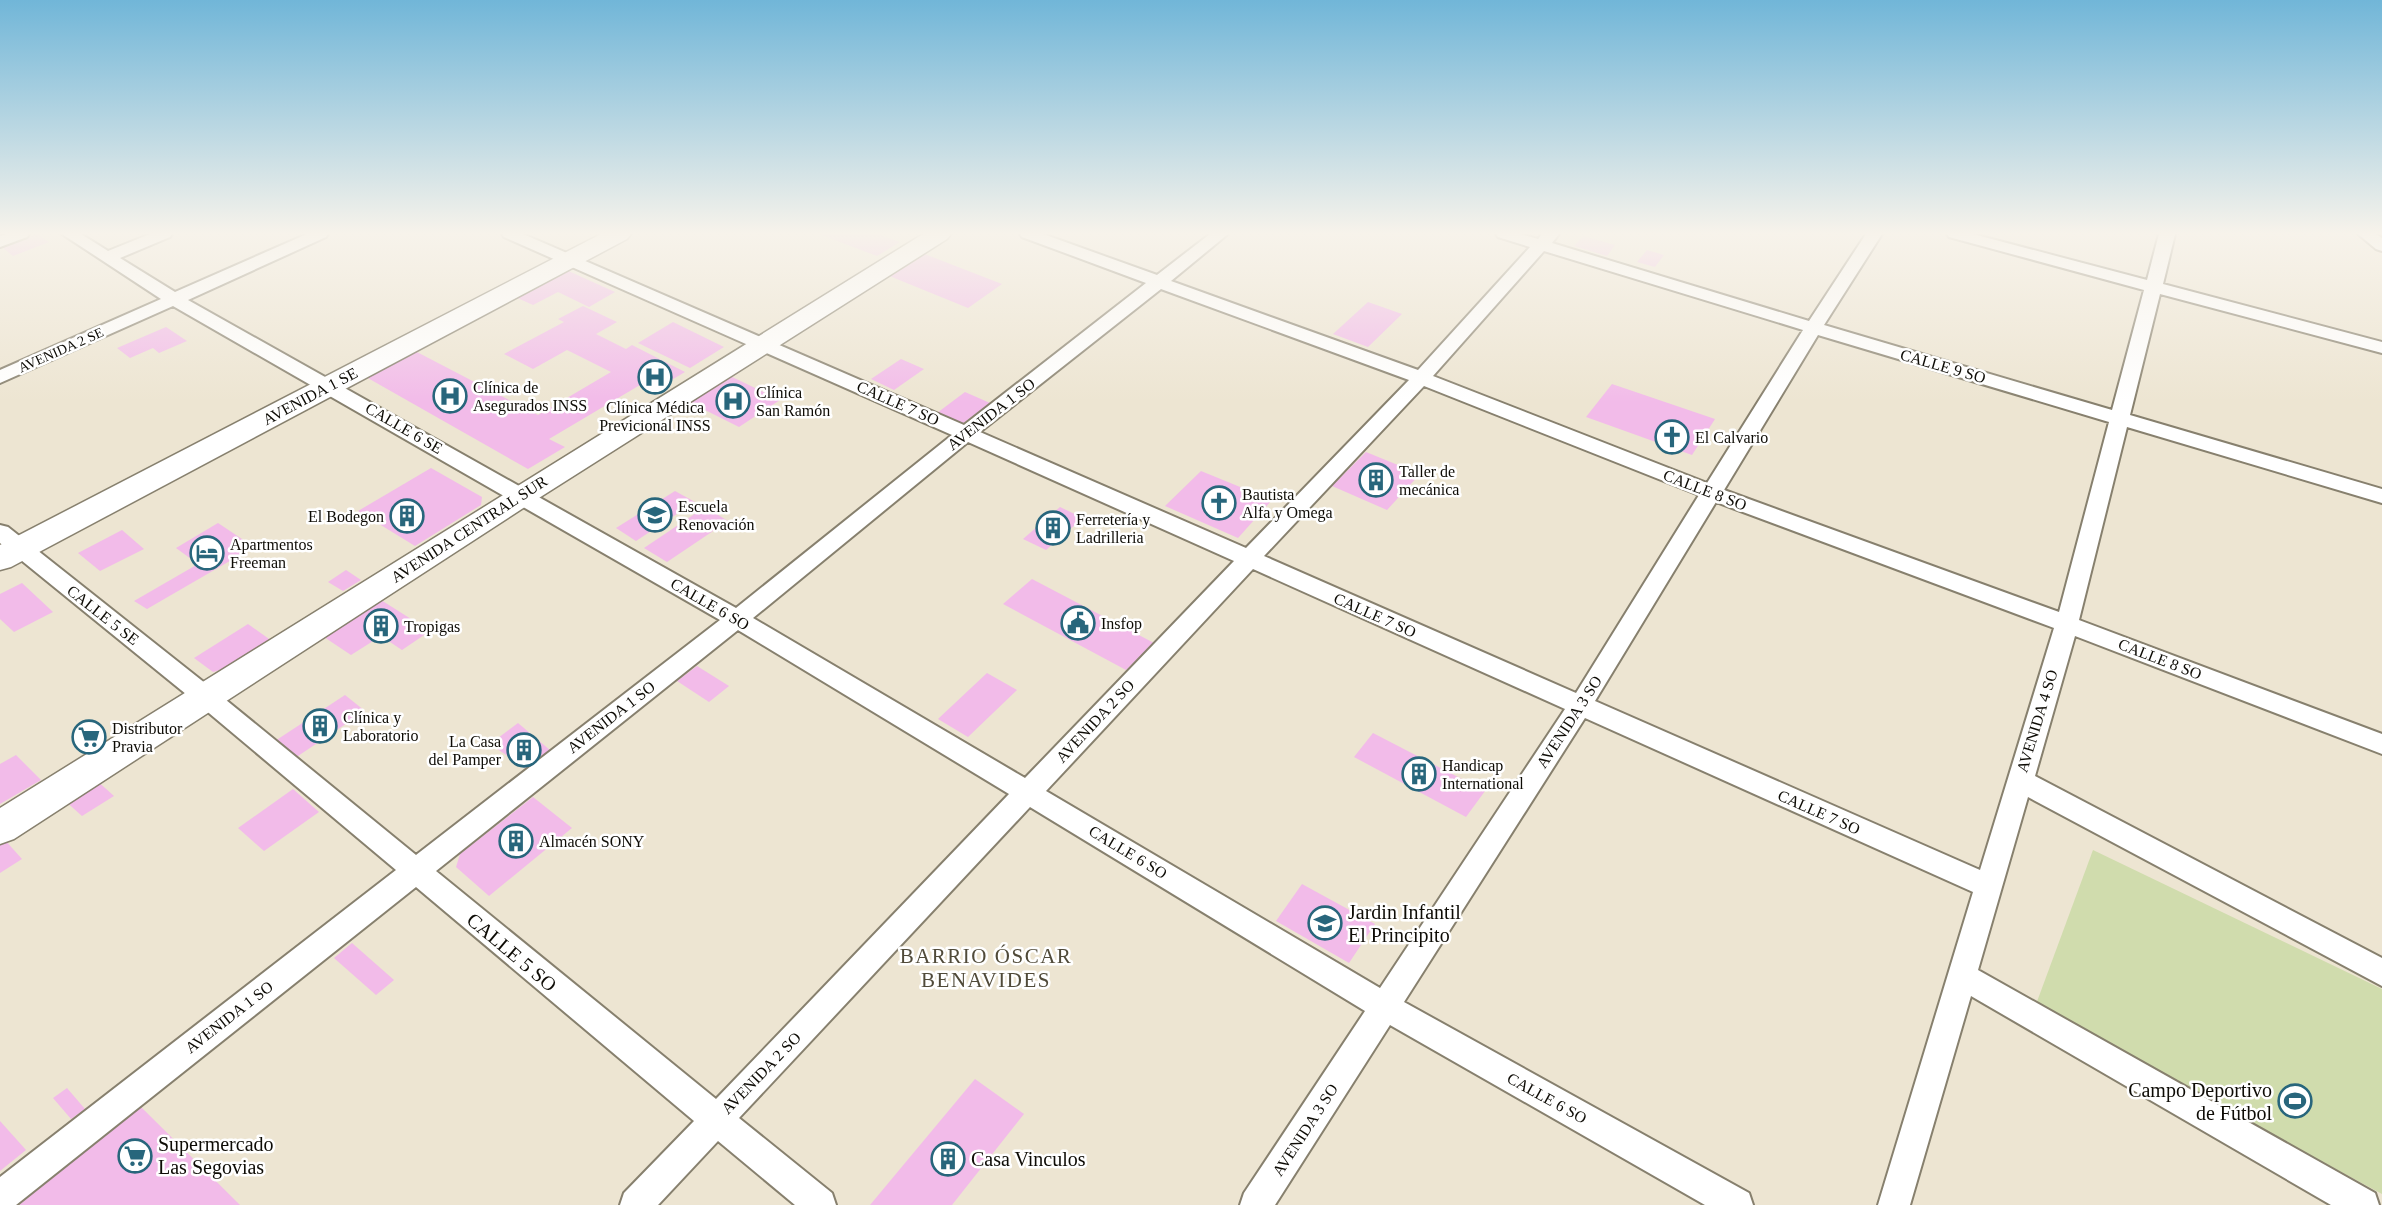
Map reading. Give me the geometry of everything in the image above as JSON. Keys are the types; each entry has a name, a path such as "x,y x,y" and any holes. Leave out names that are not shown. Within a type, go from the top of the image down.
{"street":[{"name":"CALLE 6 SE","path":"160,290 520,496"},
{"name":"AVENIDA 2 SE","path":"0,377 194,290"},
{"name":"AVENIDA 1 SE","path":"6,547 330,386 512,290"},
{"name":"CALLE 7 SO","path":"640,290 1988,886"},
{"name":"AVENIDA CENTRAL SUR","path":"0,828 848,290"},
{"name":"AVENIDA 1 SO","path":"0,1197 737,619 966,433 1151,290"},
{"name":"CALLE 8 SO","path":"1180,290 1421,378 1713,493 2382,744"},
{"name":"AVENIDA 2 SO","path":"636,1205 1421,378 1500,290"},
{"name":"CALLE 9 SO","path":"1700,290 1813,328 2382,496"},
{"name":"AVENIDA 3 SO","path":"1256,1205 1580,706 1838,290"},
{"name":"AVENIDA 4 SO","path":"1894,1205 2067,624 2151,290"},
{"path":"2164,290 2382,348"},
{"name":"CALLE 6 SO","path":"520,496 737,619 1386,1007 1737,1205"},
{"name":"CALLE 5 SE","path":"6,547 206,697"},
{"name":"CALLE 5 SO","path":"206,697 820,1205"},
{"path":"2020,780 2382,973"},
{"path":"1962,976 2363,1205"}],"green space":[{"name":"Campo Deportivo de Fútbol","path":"2093,850 2382,989 2382,1194 2035,1007"}],"building":[{"path":"524,290 615,292 589,307 558,292 533,305 513,296"},
{"path":"924,290 993,290 968,308"},
{"path":"1368,302 1402,314 1368,347 1333,334"},
{"path":"583,306 617,322 596,334 626,349 632,345 685,372 653,391 640,385 549,439 565,447 528,469 366,377 415,351 538,415 611,372 567,350 533,369 504,354 564,322 558,319"},
{"path":"673,322 724,347 690,368 638,343"},
{"path":"166,327 187,341 159,353 153,348 130,358 117,348"},
{"path":"901,359 924,369 894,390 871,379"},
{"name":"Clínica San Ramón","path":"728,375 780,400 739,427 687,401"},
{"name":"El Calvario","path":"1612,384 1715,419 1692,455 1586,417"},
{"path":"965,392 990,403 962,424 937,413"},
{"name":"Taller de mecánica","path":"1366,452 1420,474 1387,510 1332,486"},
{"path":"431,468 482,497 481,505 415,546 358,511"},
{"name":"Bautista Alfa y Omega","path":"1201,471 1272,500 1238,538 1165,506"},
{"name":"Escuela Renovación","path":"675,491 695,502 636,541 616,528"},
{"path":"705,507 728,521 667,562 644,548"},
{"name":"Ferretería y Ladrilleria","path":"1060,507 1083,518 1046,550 1023,539"},
{"path":"218,523 254,547 147,609 134,601 198,564 176,548"},
{"path":"122,530 144,549 100,571 78,553"},
{"path":"346,570 361,580 343,591 328,582"},
{"name":"Insfop","path":"1032,579 1154,643 1126,670 1003,604"},
{"path":"22,583 53,612 14,632 0,619 0,594"},
{"name":"Tropigas","path":"381,600 430,631 402,650 381,636 351,655 324,637"},
{"path":"248,624 272,641 230,667 213,672 194,658"},
{"path":"697,666 729,686 709,702 677,681"},
{"path":"987,673 1017,690 968,737 938,719"},
{"name":"Clínica y Laboratorio","path":"345,695 365,711 295,758 275,741"},
{"name":"La Casa del Pamper","path":"518,723 557,756 534,774 490,744"},
{"name":"Handicap International","path":"1373,733 1485,791 1466,817 1354,757"},
{"path":"16,755 41,780 0,804 0,764"},
{"path":"95,779 114,796 82,816 63,799"},
{"path":"293,789 319,812 264,851 238,828"},
{"name":"Almacén SONY","path":"533,797 572,828 489,896 456,867 460,854"},
{"path":"4,839 22,859 0,873 0,842"},
{"name":"Jardin Infantil El Principito","path":"1302,884 1375,924 1349,963 1276,921"},
{"path":"352,943 394,980 376,995 334,958"},
{"name":"Casa Vinculos","path":"975,1079 1024,1114 952,1205 870,1205"},
{"path":"67,1088 85,1109 71,1119 53,1098"},
{"name":"Supermercado Las Segovias","path":"141,1107 240,1205 19,1205"},
{"path":"0,1121 26,1150 0,1171"}],"place":[{"name":"Clínica Médica Previcional INSS","path":"655,377"},
{"name":"Clínica de Asegurados INSS","path":"450,396"},
{"name":"Clínica San Ramón","path":"733,401"},
{"name":"El Calvario","path":"1672,437"},
{"name":"Taller de mecánica","path":"1376,480"},
{"name":"Bautista Alfa y Omega","path":"1219,503"},
{"name":"Escuela Renovación","path":"655,515"},
{"name":"El Bodegon","path":"407,516"},
{"name":"Ferretería y Ladrilleria","path":"1053,528"},
{"name":"Apartmentos Freeman","path":"207,553"},
{"name":"Insfop","path":"1078,623"},
{"name":"Tropigas","path":"381,626"},
{"name":"Clínica y Laboratorio","path":"320,726"},
{"name":"Distributor Pravia","path":"89,737"},
{"name":"La Casa del Pamper","path":"524,750"},
{"name":"Handicap International","path":"1419,774"},
{"name":"Almacén SONY","path":"516,841"},
{"name":"Jardin Infantil El Principito","path":"1325,923"},
{"name":"Campo Deportivo de Fútbol","path":"2295,1101"},
{"name":"Supermercado Las Segovias","path":"135,1156"},
{"name":"Casa Vinculos","path":"948,1159"}],"district":[{"name":"BARRIO ÓSCAR BENAVIDES","path":"986,968"}]}
